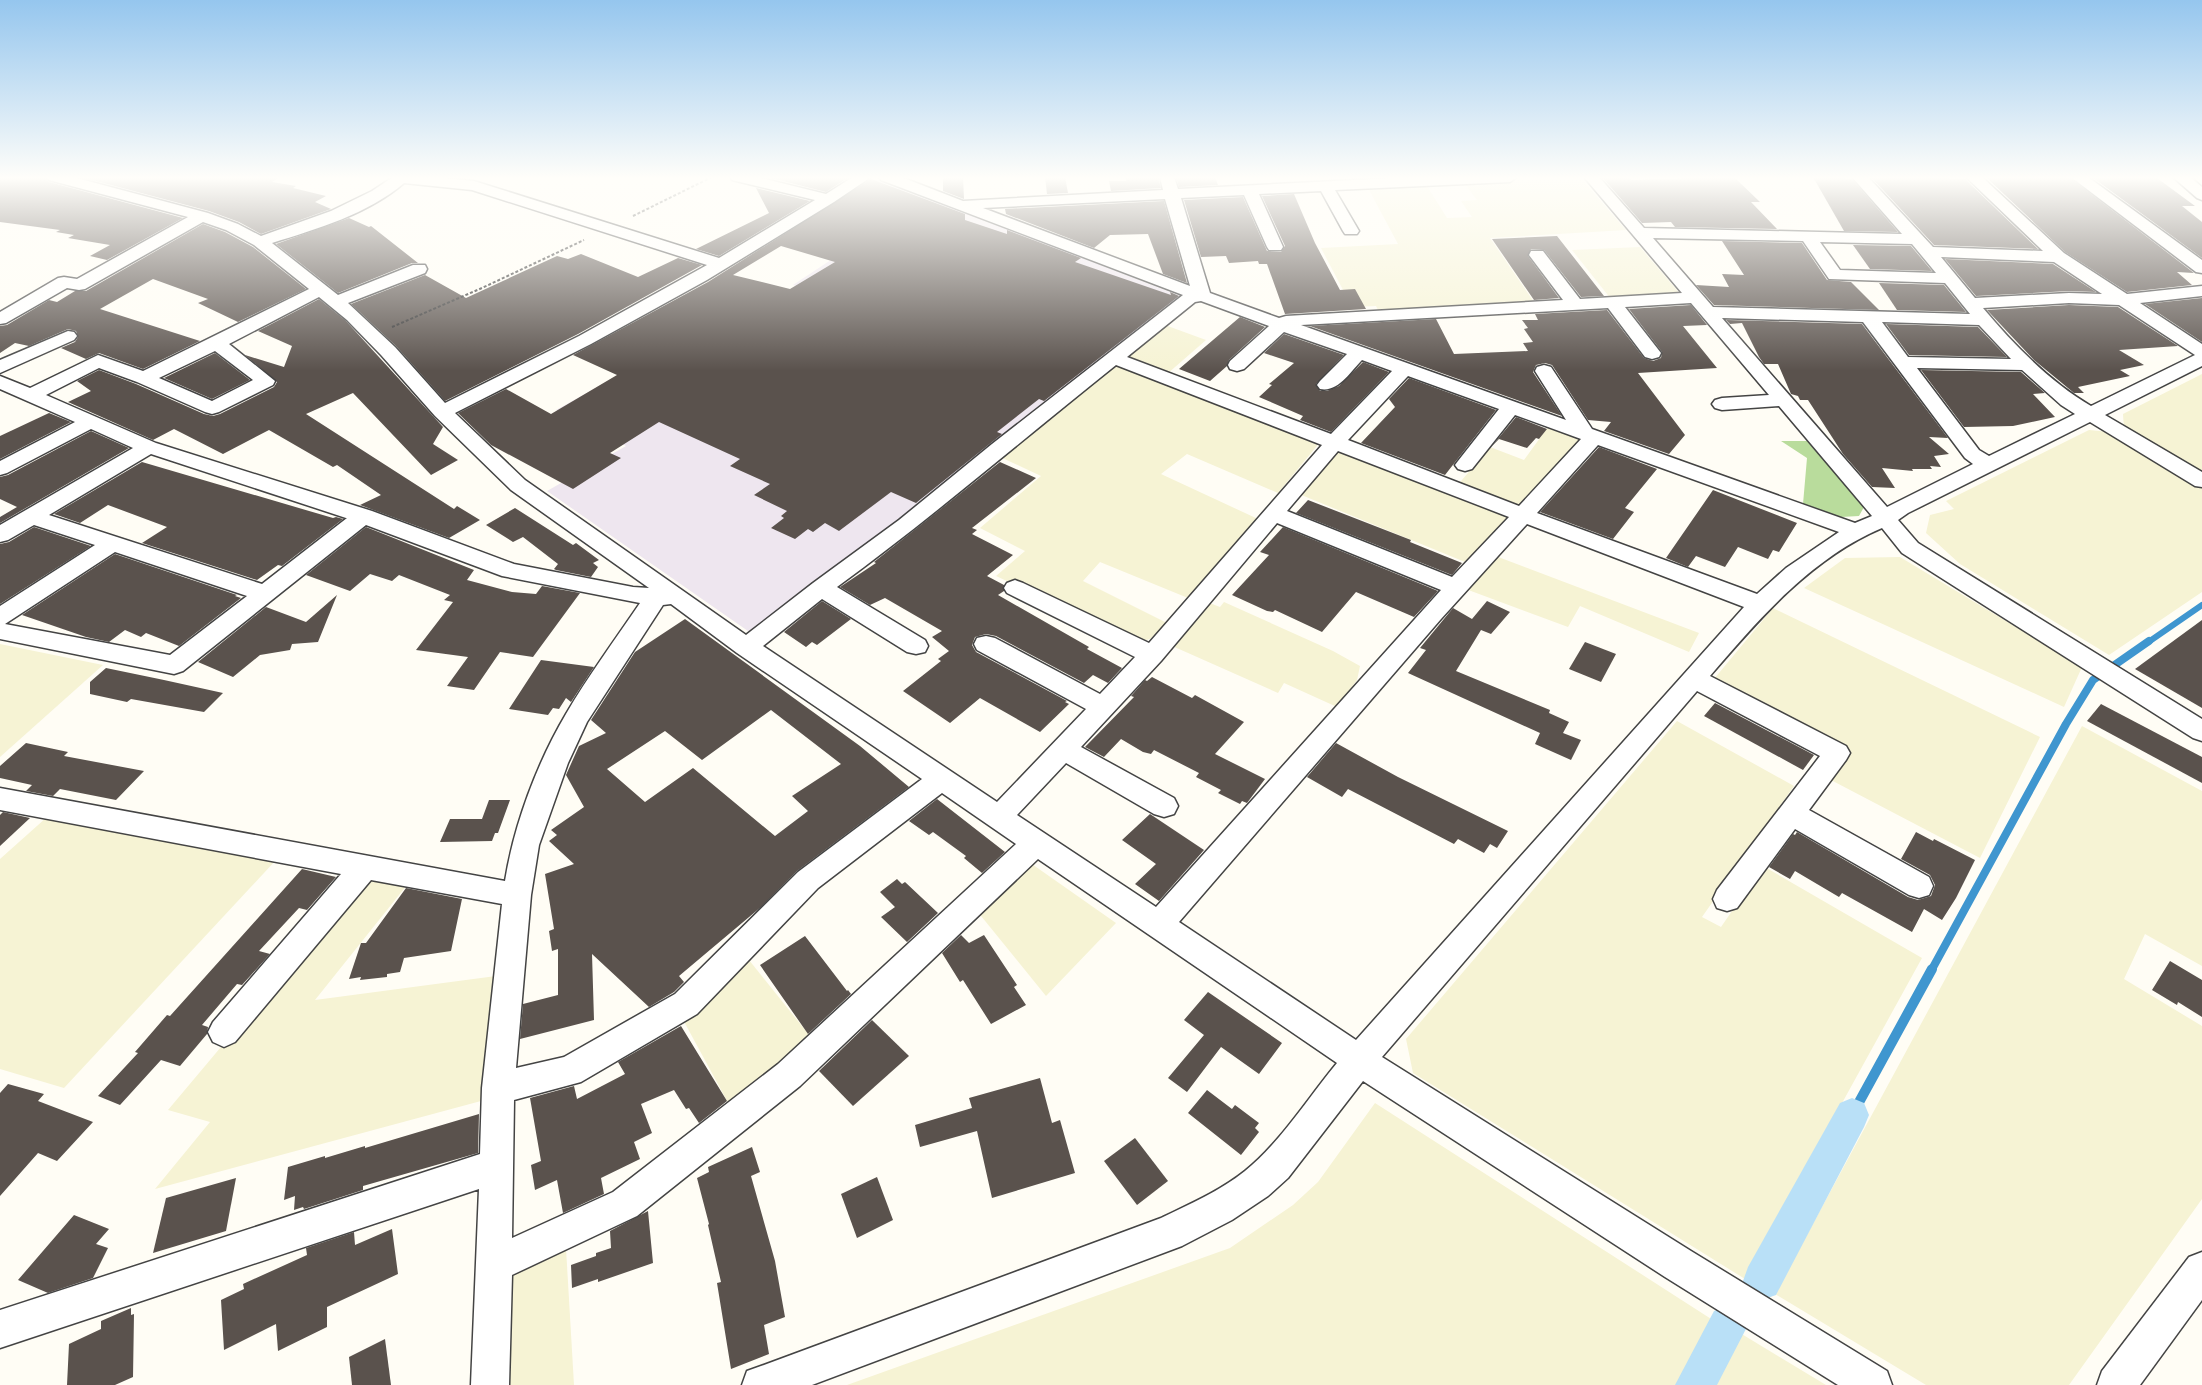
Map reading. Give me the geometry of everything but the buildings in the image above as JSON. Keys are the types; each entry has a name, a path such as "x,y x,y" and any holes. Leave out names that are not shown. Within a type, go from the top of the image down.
{"street":[{"path":"0,319 64,282 79,284 156,242"},
{"path":"260,242 336,302 373,336 442,412 518,485 667,597 746,647 1359,1060 1678,1264 1873,1385"},
{"path":"651,242 721,264"},
{"path":"442,412 585,340 758,242"},
{"path":"1058,242 1202,296 1856,531"},
{"path":"1186,242 1202,296"},
{"path":"1273,242 1275,247"},
{"path":"1646,242 1906,544 1923,558 2202,731"},
{"path":"1811,242 1835,275 1950,278"},
{"path":"1874,242 2058,256"},
{"path":"1919,242 1984,320 2027,365 2068,401 2202,481"},
{"path":"2043,242 2058,256 2202,352"},
{"path":"2166,242 2202,268"},
{"path":"1537,255 1575,304"},
{"path":"336,302 419,269"},
{"path":"144,378 320,290"},
{"path":"1970,304 2069,298 2124,300 2202,291"},
{"path":"746,647 821,588 907,525 999,448 1190,298 1202,296"},
{"path":"1236,366 1279,323 1694,298"},
{"path":"1612,302 1652,353"},
{"path":"1708,312 1984,320"},
{"path":"1868,316 1972,454 1988,466"},
{"path":"0,367 68,336"},
{"path":"32,395 98,361 144,378 212,408 266,381 216,343"},
{"path":"1327,385 1360,352"},
{"path":"1114,358 1760,604"},
{"path":"760,1385 1169,1233 1220,1208 1256,1184 1276,1166 1359,1060 1694,678 1760,604 1794,572 1856,531 1885,519 1900,508 2091,415 2202,358"},
{"path":"1902,362 2027,365"},
{"path":"999,817 1152,655 1334,442 1405,368"},
{"path":"1544,371 1589,434"},
{"path":"0,382 149,447 364,516 510,571 633,595 667,597"},
{"path":"1722,404 1784,400"},
{"path":"1465,466 1512,406"},
{"path":"0,469 92,421"},
{"path":"1158,925 1456,588 1523,515 1589,434"},
{"path":"0,535 149,447"},
{"path":"1273,513 1456,588"},
{"path":"0,631 174,665 364,516"},
{"path":"33,517 264,593"},
{"path":"0,617 113,543"},
{"path":"821,588 916,646"},
{"path":"1015,588 1152,655"},
{"path":"490,1385 498,1166 498,1088 517,895 525,845 555,763 576,719 667,597"},
{"path":"986,644 1103,707"},
{"path":"1694,678 1837,753 1727,899"},
{"path":"1064,749 1164,806"},
{"path":"498,1088 570,1071 686,1004 808,880 942,779"},
{"path":"0,799 517,895"},
{"path":"1792,814 1920,886"},
{"path":"494,1265 624,1204 789,1075 1036,843"},
{"path":"224,1032 366,867"},
{"path":"0,1329 498,1166"},
{"path":"2116,1385 2202,1270"}],"path":[{"path":"373,336 482,288 579,242"}],"shaded area":[{"path":"858,242 1040,242 1183,297 758,631 748,631 547,491 626,446 556,410 704,328 815,292 793,285"},
{"path":"1397,242 1492,242 1534,302 1379,312 1376,306 1352,307 1321,248 1398,244"},
{"path":"1640,247 1682,296 1611,299 1572,250"},
{"path":"1165,325 1206,340 1167,374 1124,358"},
{"path":"1117,362 1321,441 1278,493 1187,454 1161,474 1258,519 1188,598 1100,562 1083,581 1167,623 1150,639 1138,642 996,576 1025,551 980,528 1041,476 998,456"},
{"path":"2202,374 2202,474 2124,429 2123,414"},
{"path":"1548,427 1584,439 1521,512 1456,487 1490,447 1524,460"},
{"path":"2089,430 2110,432 2202,488 2202,592 2109,655 1960,564 1926,533 1930,515 1954,509 1946,501"},
{"path":"1339,448 1517,515 1470,564 1299,494"},
{"path":"1493,555 1699,633 1689,652 1580,606 1568,627 1463,588"},
{"path":"1900,557 2082,667 2064,707 1804,588 1845,558"},
{"path":"1207,602 1220,607 1224,602 1333,651 1360,666 1357,680 1337,707 1284,683 1278,693 1170,645"},
{"path":"1773,608 2040,737 1980,858 1829,779 1848,751 1714,679"},
{"path":"0,644 103,665 0,757"},
{"path":"1677,721 1794,786 1702,917 1721,927 1763,866 1922,958 1745,1279 1413,1073 1406,1039"},
{"path":"2082,726 2202,791 2202,966 2145,934 2124,979 2202,1026 2202,1199 2069,1385 1926,1385 1775,1294"},
{"path":"47,817 276,860 64,1088 0,1069 0,859"},
{"path":"1029,862 1116,923 1046,996 977,911"},
{"path":"363,878 407,885 315,1000 496,976 481,1101 155,1189 210,1122 168,1110"},
{"path":"745,955 814,1041 732,1110 681,1016"},
{"path":"1375,1103 1719,1324 1682,1385 847,1385 1230,1248 1293,1205 1318,1182"},
{"path":"566,1248 574,1385 498,1385 502,1269"},
{"path":"1740,1333 1826,1385 1710,1385"}],"green space":[{"path":"1781,441 1807,441 1864,507 1859,516 1841,517 1803,504 1807,458"}],"waterway":[{"path":"2147,643 2202,605"},
{"path":"1931,971 2066,724 2093,680 2149,641"},
{"path":"1852,1115 1932,969"},
{"path":"1762,1281 1852,1115"},
{"path":"1695,1385 1728,1325"}]}
